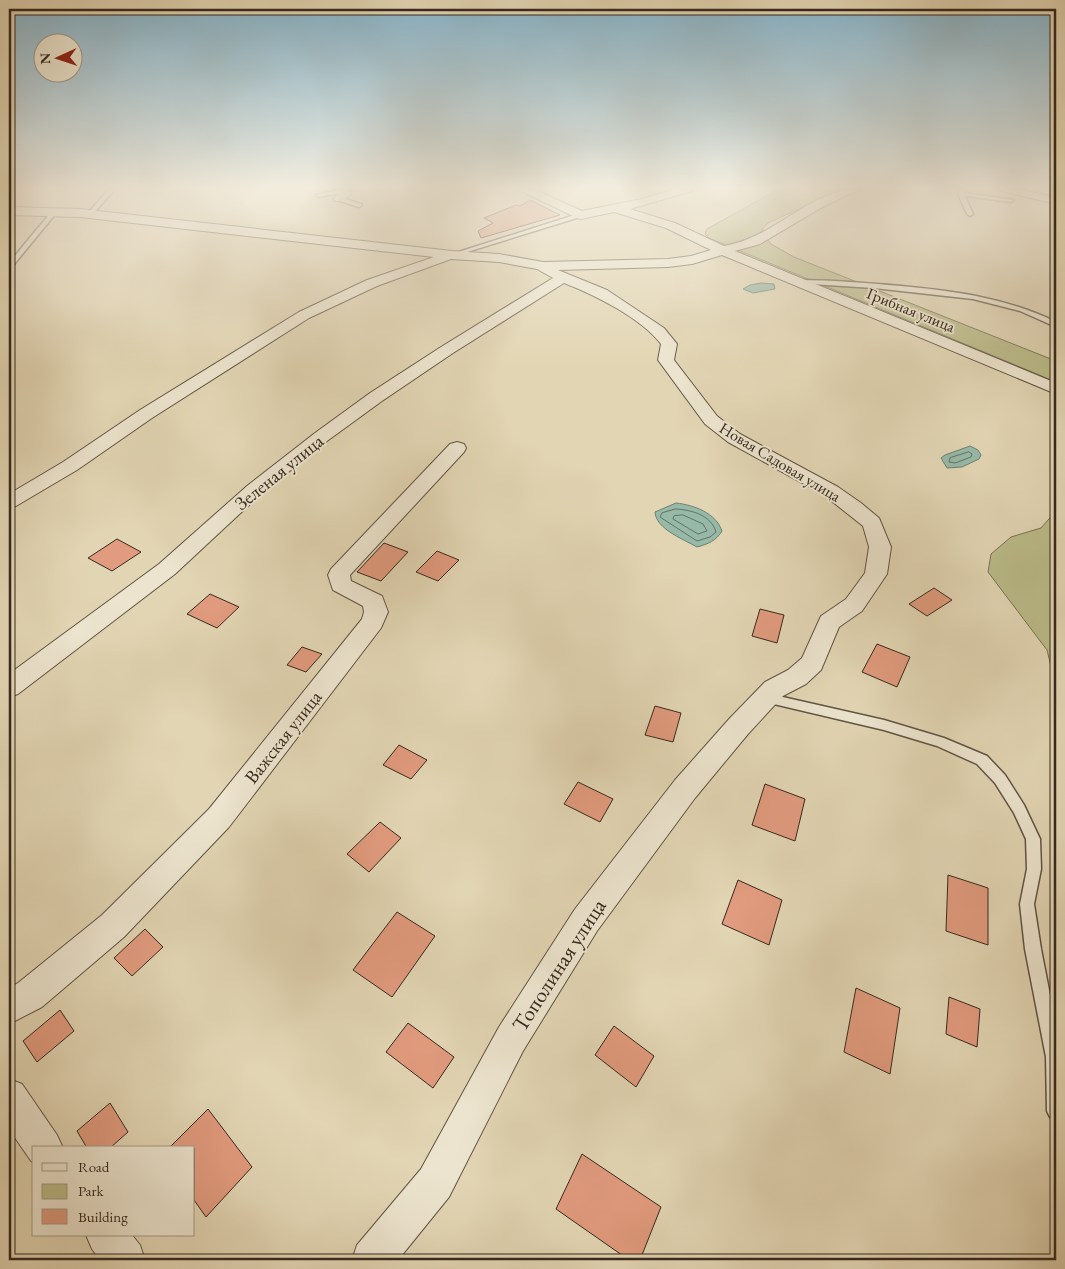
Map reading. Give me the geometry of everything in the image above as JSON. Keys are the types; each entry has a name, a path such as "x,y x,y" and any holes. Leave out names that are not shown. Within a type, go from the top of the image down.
{"street":[{"name":"Новая Садовая улица","path":"392,248 499,258 540,266 563,278 602,293 659,331 669,344 666,360 711,420 734,438 831,490 872,523 880,547 876,574 854,605 829,622 812,663 797,677 769,694"},
{"name":"Грибная улица","path":"718,248 1056,388"},
{"path":"540,266 668,263 692,260 732,248"},
{"path":"9,502 70,466 146,414 304,315 372,283 452,255"},
{"name":"Зеленая улица","path":"9,687 167,569 254,490 376,396 563,278"},
{"name":"Важская улица","path":"9,1007 30,995 113,926 219,818 373,622 376,612 374,602 341,585 339,575 342,569 457,448"},
{"name":"Тополиная улица","path":"372,1260 435,1183 511,1039 586,920 685,789 769,694"},
{"path":"9,1097 43,1146"},
{"path":"107,1236 125,1260"}],"lane":[{"path":"9,267 24,248"},
{"path":"452,255 474,248"},
{"path":"798,282 845,282 979,296 1023,309 1056,325"},
{"path":"769,694 940,742 982,760 1000,779 1019,809 1033,838 1034,869 1027,904 1054,1057 1056,1111"}],"green space":[{"path":"734,248 778,248 794,257 1056,361 1056,382"},
{"path":"1056,511 1056,687 1047,650 988,572 991,554 1011,537 1041,528"}],"water":[{"path":"761,283 774,284 775,289 753,293 743,289 750,285"},
{"path":"970,446 978,450 981,455 979,459 962,467 947,468 941,458"},
{"path":"676,503 704,511 715,519 722,531 711,542 697,547 671,533 660,524 655,512"}],"building":[{"path":"117,539 141,552 112,571 88,558"},
{"path":"384,543 408,552 381,581 357,572"},
{"path":"437,551 459,560 438,581 416,572"},
{"path":"934,588 952,600 927,616 909,604"},
{"path":"210,594 239,607 217,628 187,614"},
{"path":"760,609 784,615 777,643 752,636"},
{"path":"877,644 910,657 897,687 862,672"},
{"path":"302,647 322,654 306,672 287,665"},
{"path":"655,706 681,713 673,742 645,735"},
{"path":"399,745 427,760 411,779 383,765"},
{"path":"578,782 613,799 600,822 564,804"},
{"path":"765,784 805,799 795,841 752,825"},
{"path":"380,822 401,838 369,872 347,854"},
{"path":"948,875 988,888 988,945 946,931"},
{"path":"738,880 782,900 769,945 722,924"},
{"path":"397,912 435,936 392,997 353,970"},
{"path":"145,929 163,947 132,976 114,958"},
{"path":"856,988 900,1008 890,1074 844,1052"},
{"path":"949,997 980,1009 977,1047 946,1034"},
{"path":"60,1010 74,1031 37,1062 23,1041"},
{"path":"408,1023 454,1057 433,1088 386,1052"},
{"path":"614,1026 654,1056 636,1087 595,1055"},
{"path":"110,1103 128,1132 112,1146 86,1146 77,1131"},
{"path":"208,1109 252,1167 206,1217 195,1201 195,1146 171,1146"},
{"path":"582,1154 661,1207 640,1260 629,1260 556,1209"}]}
